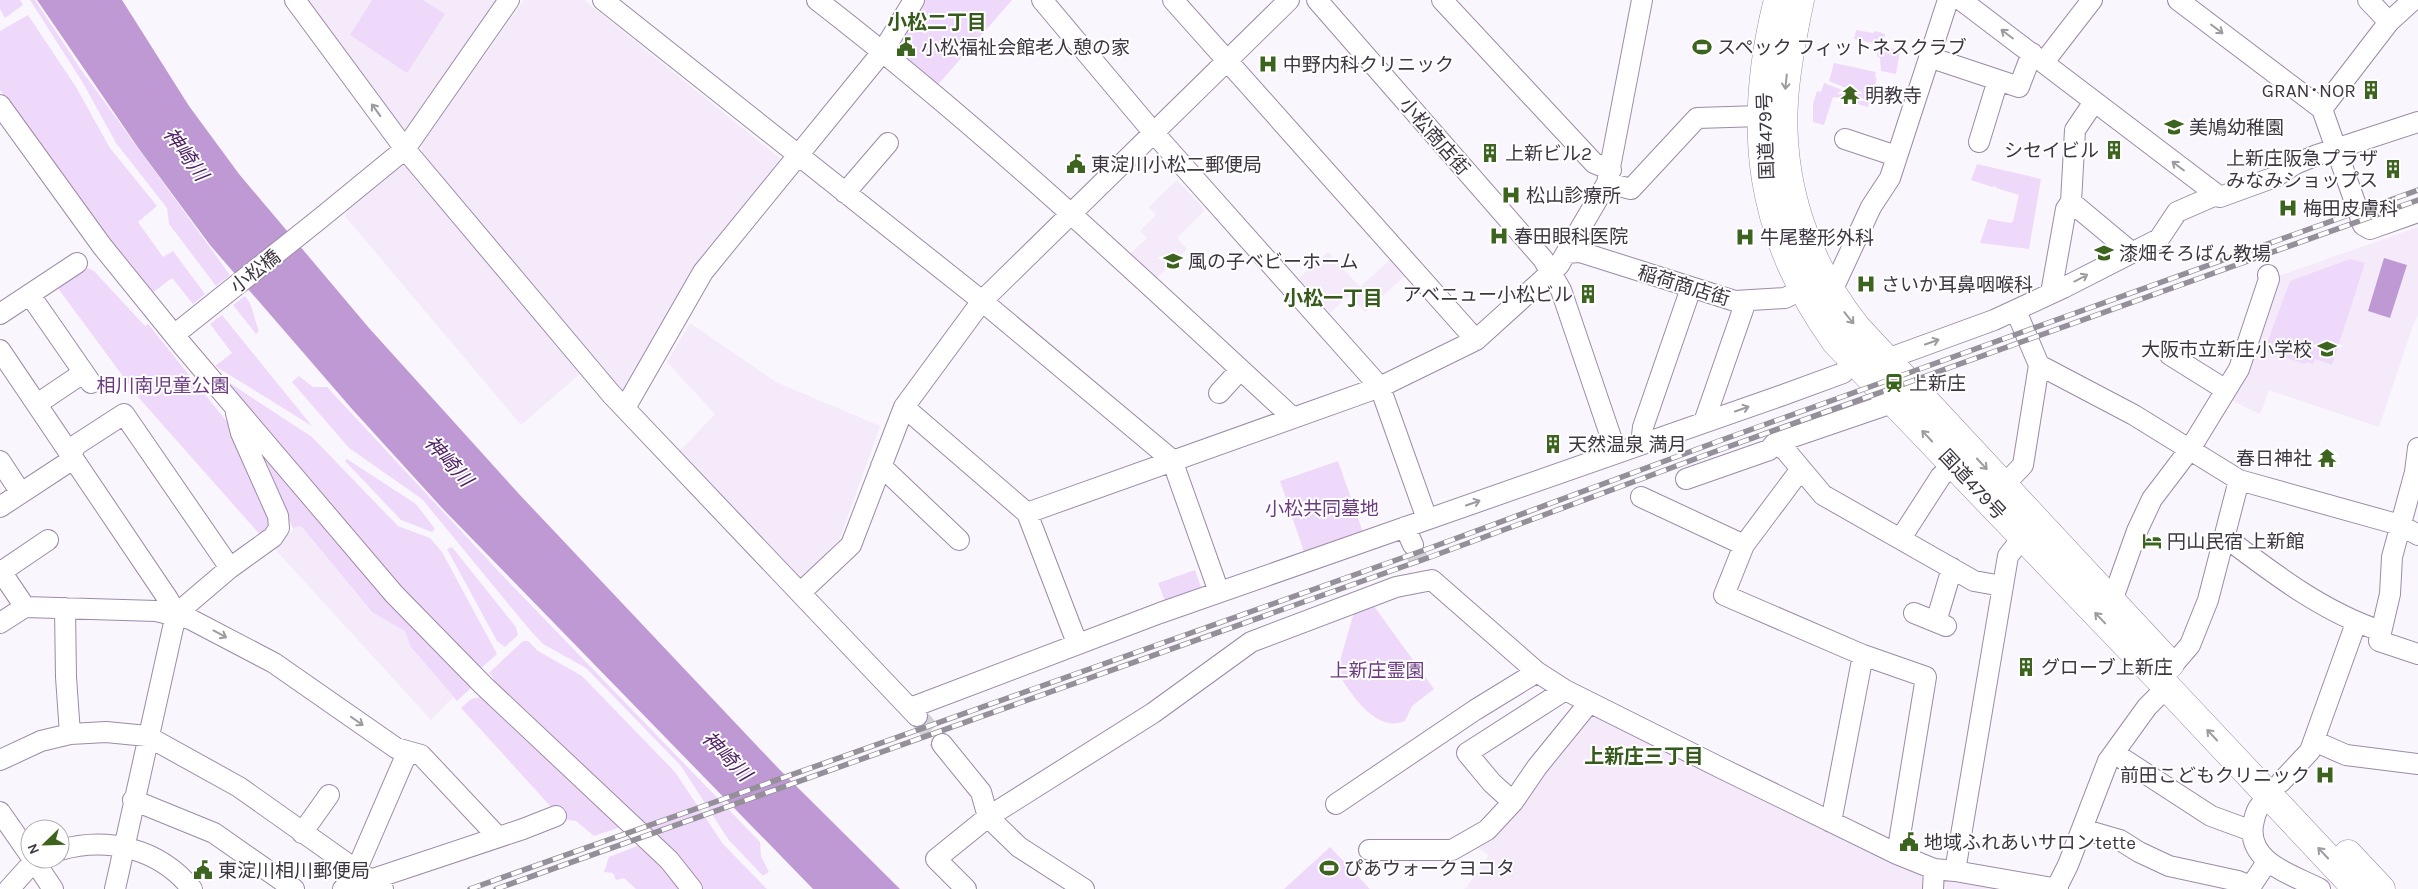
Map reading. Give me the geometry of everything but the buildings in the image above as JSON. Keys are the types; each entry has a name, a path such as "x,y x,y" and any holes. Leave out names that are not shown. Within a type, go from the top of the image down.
{"highway":[{"name":"国道479号","path":"1778,0 1764,77 1761,116 1763,164 1770,206 1781,241 1803,289 1820,319 1836,342 2023,537 2169,676 2275,789 2381,889"},
{"name":"国道479号","path":"1800,0 1786,77 1783,117 1785,148 1792,196 1799,219 1809,248 1831,292 1857,328 2003,486 2112,600 2169,676"},
{"name":"国道479号","path":"2275,789 2345,885"}],"street":[{"path":"295,0 405,149 482,243 612,395 913,712 1077,643 1843,373 1854,360"},
{"name":"小松橋","path":"181,329 405,149 509,0"},
{"path":"603,0 982,301 1172,460 1219,592"},
{"path":"817,0 883,51 1070,213 1292,418"},
{"path":"625,408 703,272 883,51 914,0"},
{"path":"1042,0 1153,132 1380,387 1427,519"},
{"path":"1173,0 1476,340"},
{"path":"800,593 850,545 904,408 982,301 1289,0"},
{"name":"小松商店街","path":"1317,0 1543,259 1561,290 1616,452"},
{"path":"1442,0 1594,163 1609,176 1631,189 1697,118 1761,116"},
{"path":"1028,513 1380,387 1476,340 1560,265 1609,176 1642,0"},
{"path":"1831,292 1872,207 1890,178 1948,0"},
{"path":"1961,0 2220,198 2275,177 2295,164 2418,122"},
{"path":"1929,57 2020,87 2038,58 2092,0"},
{"path":"2178,0 2322,108 2363,226 2370,229 2418,212"},
{"path":"2368,0 2389,22"},
{"path":"2322,108 2389,22 2413,0"},
{"path":"1979,142 1998,80"},
{"path":"2051,293 2066,209 2071,202 2075,130 2094,102"},
{"path":"0,105 102,246 181,329 235,406 394,594 438,642 669,860 692,889"},
{"path":"1845,138 1896,156"},
{"path":"845,193 888,142"},
{"path":"1886,359 2016,311 2159,239 2177,212 2216,195"},
{"path":"2071,202 2131,252"},
{"name":"稲荷商店街","path":"1566,253 1580,252 1735,301 1785,298 1803,289"},
{"path":"0,314 77,263"},
{"path":"2112,600 2137,531 2152,499 2190,449 2239,369 2269,279 2268,276"},
{"path":"1641,444 1643,427 1691,288"},
{"path":"30,295 87,378 37,404"},
{"path":"1704,422 1746,301"},
{"path":"2003,486 2018,473 2023,465 2039,365 2016,311"},
{"path":"0,350 72,454 176,614"},
{"path":"2170,355 2226,390"},
{"path":"2039,365 2134,415 2239,480 2400,524 2418,534"},
{"path":"1219,393 1240,370"},
{"path":"1686,479 1769,450 1775,443 1895,402"},
{"path":"115,889 147,736 176,614 230,568 273,537 279,522 241,433 235,406"},
{"path":"904,408 1028,513 1077,643"},
{"path":"0,507 67,463 76,445 124,414 230,568"},
{"path":"1775,443 1786,451 1824,496 1974,581 2002,586"},
{"path":"2418,448 2415,472 2392,557 2390,594 2380,641 2418,654"},
{"path":"0,461 21,493"},
{"path":"1900,538 1941,476 1955,465"},
{"path":"881,466 959,540"},
{"path":"1801,469 1744,545 1724,596 1863,655 1926,677 1897,854"},
{"path":"966,889 936,859 988,816 1153,713 1251,642 1396,587 1426,573 1537,672 1564,690 1897,854 1934,869 1956,871 2057,889 2108,762 2190,645 2208,600 2239,480"},
{"path":"1641,497 1744,545"},
{"path":"1405,527 1413,545"},
{"path":"1956,871 2008,556 2023,537"},
{"path":"2225,537 2310,598 2356,623 2381,631"},
{"path":"25,607 1,571 48,540"},
{"path":"1914,613 1941,624 1952,568"},
{"path":"0,623 25,607 156,611 176,614 190,619 274,663 396,748 408,753 421,755 498,838"},
{"path":"66,608 66,677 70,734"},
{"path":"2320,889 2267,862 2255,847 2252,831 2256,809 2310,751 2356,623"},
{"path":"1831,822 1863,655"},
{"path":"1336,804 1475,710 1537,672"},
{"path":"1513,802 1492,783 1467,753 1564,690"},
{"path":"1369,850 1452,850 1487,830 1513,802 1537,767 1589,702"},
{"path":"0,760 41,742 70,734 106,732 147,736 239,787 370,880"},
{"path":"2314,741 2346,755 2418,764"},
{"path":"942,744 981,792 988,816 1019,847 1084,889"},
{"path":"370,880 408,753"},
{"path":"2114,753 2210,816 2252,831"},
{"path":"302,833 329,795"},
{"path":"133,800 214,833 294,889"},
{"path":"0,812 20,839"},
{"path":"343,889 498,838 556,816"},
{"path":"2082,829 2120,840 2139,852 2169,866 2232,879 2251,886 2267,862"},
{"path":"70,847 100,843 124,846 168,866 192,889"},
{"path":"9,889 26,869"},
{"path":"41,869 53,889"},
{"path":"1933,889 1934,869"}],"shaded area":[{"path":"301,0 496,0 402,134"},
{"path":"524,0 584,0 782,160 626,392 617,393 422,160 422,144"},
{"path":"401,164 410,166 581,373 521,425 345,216 349,208"},
{"path":"1177,180 1205,210 1177,238 1187,249 1154,281 1129,255 1147,238 1140,231 1156,215 1149,207"},
{"name":"大阪市立新庄小学校","path":"2418,227 2418,316 2413,325 2379,427 2269,390 2260,414 2225,397 2273,278"},
{"path":"1328,252 1360,287 1394,256 1409,272 1365,312 1349,295 1330,313 1299,278"},
{"path":"690,323 776,382 880,426 840,538 802,579 792,578 678,453 715,414 667,362"},
{"path":"301,526 373,613 405,631 410,646 453,697 431,720 272,546 292,532 293,528"},
{"path":"1594,711 1920,870 1928,889 1463,889 1466,888 1489,855 1471,843"},
{"path":"1957,876 2024,889 1938,889 1938,885"}],"green space":[{"path":"0,0 20,0 23,5 5,18 0,9"},
{"path":"30,0 35,0 82,71 230,275 216,286 169,224 167,208 116,143 83,83"},
{"path":"372,0 423,0 445,14 407,73 350,35"},
{"path":"924,0 1012,0 935,88 899,58 897,44"},
{"path":"28,15 76,87 110,148 157,206 138,222 163,257 173,251 205,294 193,304 172,278 151,294 0,90 0,31"},
{"path":"1856,30 1873,33 1875,31 1885,34 1884,40 1889,42 1887,47 1900,51 1896,74 1881,71 1880,58 1877,56 1878,44 1854,39"},
{"path":"1834,63 1876,72 1875,77 1877,78 1868,107 1850,102 1848,96 1852,96 1854,85 1851,85 1848,89 1829,81"},
{"path":"1824,83 1845,91 1843,96 1839,98 1833,97 1824,125 1813,122 1813,104 1817,91 1821,92"},
{"path":"1977,164 2041,179 2029,249 1980,243 1988,219 2011,223 2013,221 2019,195 1996,188 1996,186 1992,187 1971,180"},
{"path":"2350,259 2365,263 2332,365 2315,359 2313,364 2306,362 2305,364 2264,351 2290,281"},
{"name":"相川南児童公園","path":"88,268 94,271 145,326 148,324 228,423 271,515 269,532 262,537 139,398 57,287"},
{"path":"245,296 252,308 259,331 256,334 233,305"},
{"path":"222,315 312,426 215,366 232,353 210,324"},
{"path":"299,376 313,387 327,387 503,576 760,842 761,856 769,872 763,876 728,839 681,766 586,668 543,644 529,629 422,499 349,448 292,382"},
{"path":"225,380 312,437 398,526 430,538 442,552 497,654 478,671 443,637"},
{"path":"254,442 472,687 457,701 410,646 405,631 373,613 301,526 293,528"},
{"path":"347,459 416,504 435,529 432,532 401,520 345,461"},
{"name":"小松共同墓地","path":"1338,461 1364,535 1305,555 1280,481"},
{"path":"452,547 516,627 518,635 505,647 497,641 447,549"},
{"path":"1195,570 1201,587 1197,592 1166,603 1158,583"},
{"name":"上新庄霊園","path":"1371,602 1434,689 1412,706 1405,721 1384,722 1374,716 1356,699 1337,671 1355,609"},
{"path":"523,641 528,641 538,651 582,676 675,772 723,844 767,889 700,889 490,683 494,679 489,673"},
{"path":"481,697 621,827 594,836 576,821 562,819 461,708 471,699"},
{"path":"642,844 683,889 636,889 624,878 616,880 613,873 604,872 609,857"},
{"name":"ぴあウォークヨコタ","path":"1330,847 1370,889 1284,889"}],"water":[{"name":"神崎川","path":"37,0 122,0 189,106 239,174 369,328 519,494 779,769 900,889 813,889 443,509 352,409 210,245 139,149"},
{"path":"2384,258 2407,265 2390,318 2368,311"}],"tunnel":[{"path":"1413,545 1420,565"},
{"path":"917,716 942,744"}],"railway":[{"path":"470,889 1430,548 1719,441 2418,190"},
{"path":"496,889 1433,556 1722,449 2418,200"}],"place":[{"name":"小松福祉会館老人憩の家","path":"906,47"},
{"name":"スペック フィットネスクラブ","path":"1702,47"},
{"name":"中野内科クリニック","path":"1268,64"},
{"name":"GRAN･NOR","path":"2371,90"},
{"name":"明教寺","path":"1850,95"},
{"name":"美鳩幼稚園","path":"2174,127"},
{"name":"シセイビル","path":"2114,150"},
{"name":"上新ビル2","path":"1490,153"},
{"name":"東淀川小松二郵便局","path":"1076,164"},
{"name":"上新庄阪急プラザ みなみショップス","path":"2393,169"},
{"name":"松山診療所","path":"1511,195"},
{"name":"梅田皮膚科","path":"2288,208"},
{"name":"春田眼科医院","path":"1499,236"},
{"name":"牛尾整形外科","path":"1745,237"},
{"name":"漆畑そろばん教場","path":"2104,253"},
{"name":"風の子ベビーホーム","path":"1173,261"},
{"name":"さいか耳鼻咽喉科","path":"1866,284"},
{"name":"アベニュー小松ビル","path":"1588,294"},
{"name":"大阪市立新庄小学校","path":"2327,349"},
{"name":"上新庄","path":"1894,383"},
{"name":"天然温泉 満月","path":"1553,444"},
{"name":"春日神社","path":"2327,458"},
{"name":"円山民宿 上新館","path":"2152,541"},
{"name":"グローブ上新庄","path":"2026,667"},
{"name":"前田こどもクリニック","path":"2325,775"},
{"name":"地域ふれあいサロンtette","path":"1909,842"},
{"name":"ぴあウォークヨコタ","path":"1329,868"},
{"name":"東淀川相川郵便局","path":"203,870"}],"district":[{"name":"小松二丁目","path":"937,22"},
{"name":"小松一丁目","path":"1333,298"},
{"name":"上新庄三丁目","path":"1644,756"}]}
